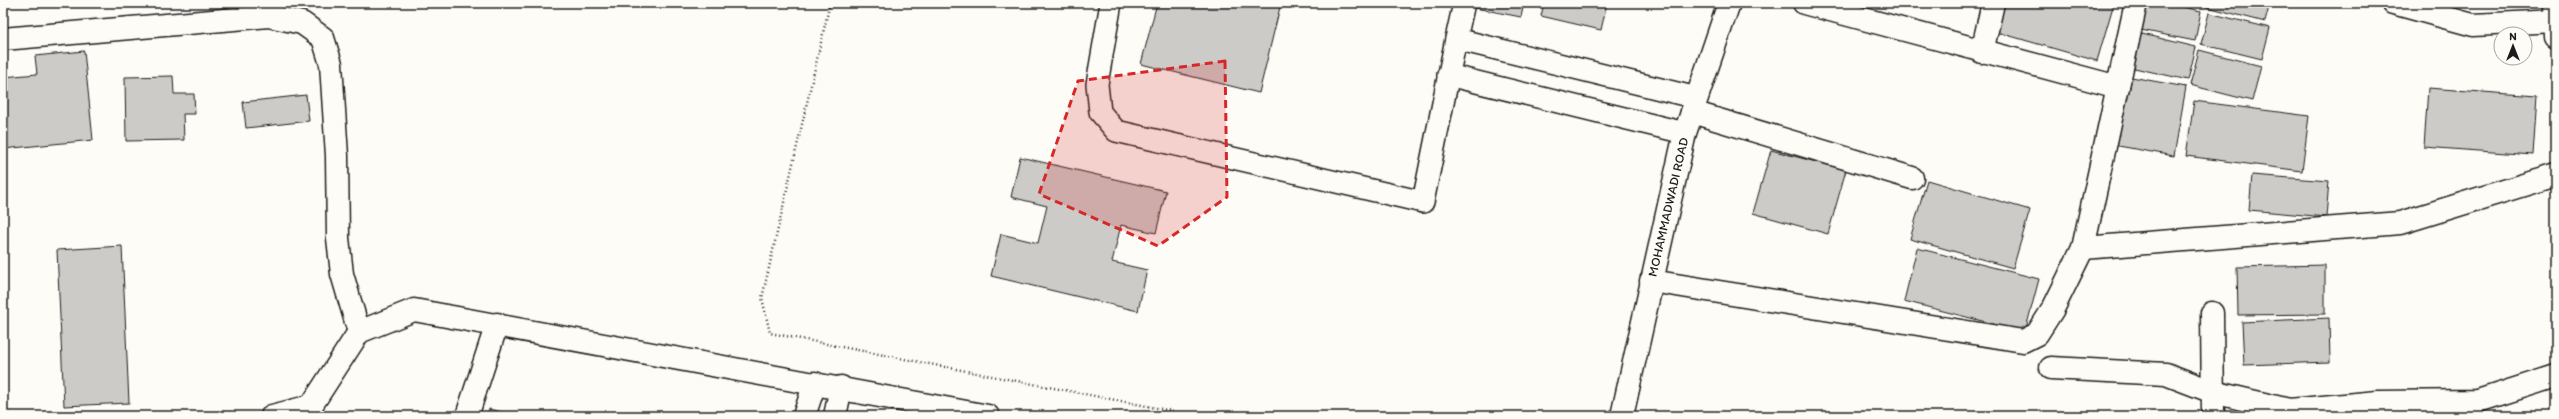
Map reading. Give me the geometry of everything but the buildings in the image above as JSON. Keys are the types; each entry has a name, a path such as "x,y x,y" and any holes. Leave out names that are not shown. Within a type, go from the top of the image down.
{"street":[{"name":"MOHAMMADWADI ROAD","path":"1622,416 1685,133 1728,3"},
{"path":"1804,3 1982,52 2118,87"},
{"path":"1982,52 1993,3"},
{"path":"1651,281 2023,341 2037,334 2053,309 2083,248 2136,3"},
{"path":"2393,3 2474,25 2556,21"},
{"path":"2555,3 2556,38"},
{"path":"3,39 269,16 302,23 323,38 331,64 337,156 338,238 342,274 359,332"},
{"path":"1695,105 1912,178"},
{"path":"2083,248 2400,223 2556,175"},
{"path":"272,416 310,411 359,332 414,310 841,387 988,416"},
{"path":"2212,313 2213,416"},
{"path":"467,416 497,324"},
{"path":"2051,368 2166,374 2213,392 2289,410 2378,402 2478,401 2556,376"},
{"path":"804,416 815,383"},
{"path":"835,416 841,387"}],"lane":[{"path":"1111,3 1097,84 1100,112 1116,131 1423,202 1464,3"},
{"path":"1456,39 1695,105"},
{"path":"1448,75 1685,133"}],"path":[{"path":"830,3 762,298 770,333 1198,416"}],"highlighted area":[{"path":"1225,61 1227,197 1158,246 1039,194 1078,81"}]}
